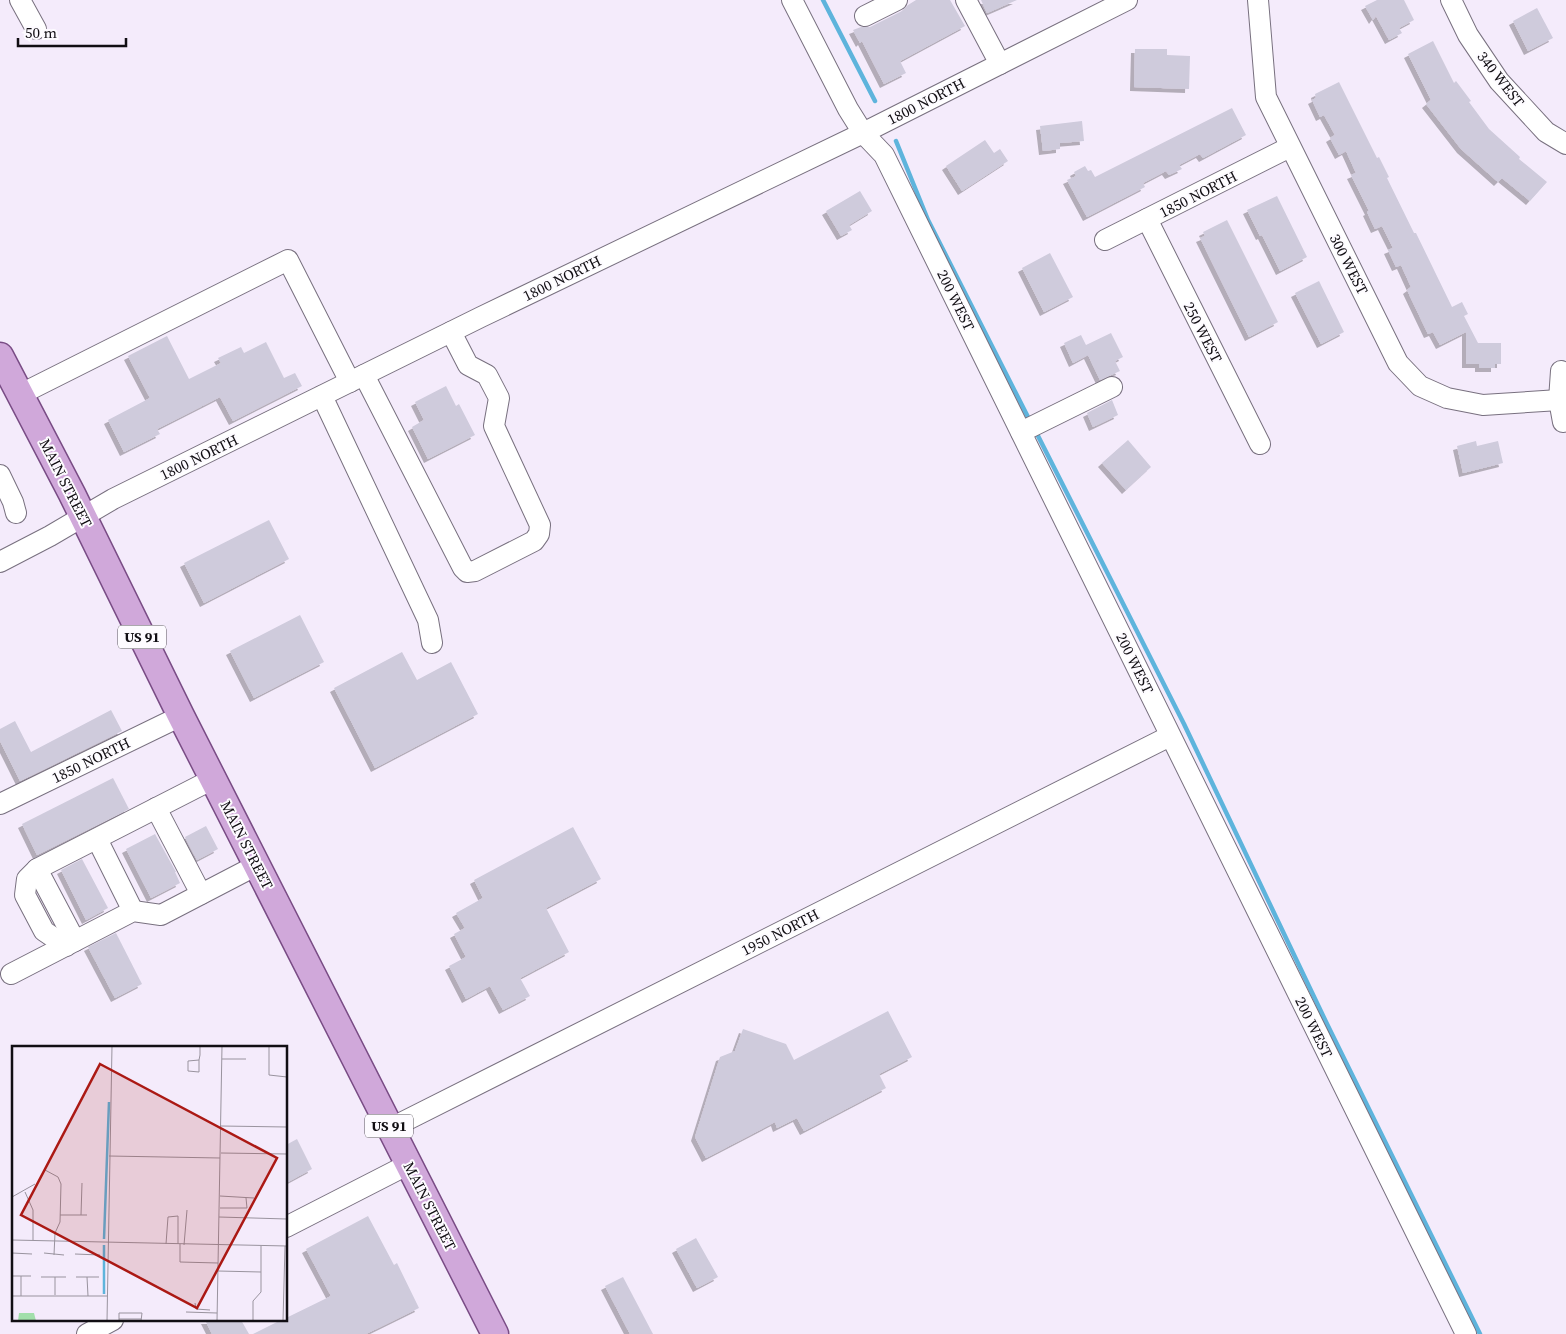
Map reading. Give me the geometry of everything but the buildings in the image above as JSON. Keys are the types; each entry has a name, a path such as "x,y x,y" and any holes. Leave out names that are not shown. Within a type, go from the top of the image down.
{"main road":[{"name":"MAIN STREET","path":"0,356 83,516 181,716 495,1334"}],"street":[{"path":"20,0 36,29"},
{"name":"200 WEST","path":"792,0 848,109 863,133 884,155 1030,428 1170,736 1466,1334"},
{"path":"865,16 897,0"},
{"path":"966,0 1000,64"},
{"name":"1800 NORTH","path":"0,562 50,536 113,499 451,332 863,133 1127,0"},
{"name":"300 WEST","path":"1258,0 1266,97 1398,363 1420,386 1447,398 1482,405 1559,400"},
{"name":"340 WEST","path":"1450,0 1468,35 1499,81 1546,132 1566,144"},
{"name":"1850 NORTH","path":"1105,240 1290,147"},
{"name":"250 WEST","path":"1147,219 1260,444"},
{"path":"21,394 288,260 357,378 463,568 467,572 475,571 534,541 539,534 540,524 494,426 499,398 487,375 468,365 451,332"},
{"path":"1561,370 1559,400 1564,422"},
{"path":"1030,428 1112,387"},
{"path":"322,396 428,620 432,643"},
{"path":"0,475 13,502 16,513"},
{"name":"1850 NORTH","path":"0,804 181,716"},
{"name":"1950 NORTH","path":"391,1128 1170,736"},
{"path":"71,943 37,869 213,779"},
{"path":"156,808 201,894"},
{"path":"96,838 133,911"},
{"path":"11,974 133,911 161,915 257,865"},
{"path":"288,1225 409,1164"},
{"path":"87,1334 109,1322"}],"waterway":[{"path":"823,0 875,101"},
{"path":"896,141 928,220 1030,421"},
{"path":"1035,430 1184,724 1327,1024 1480,1334"}]}
